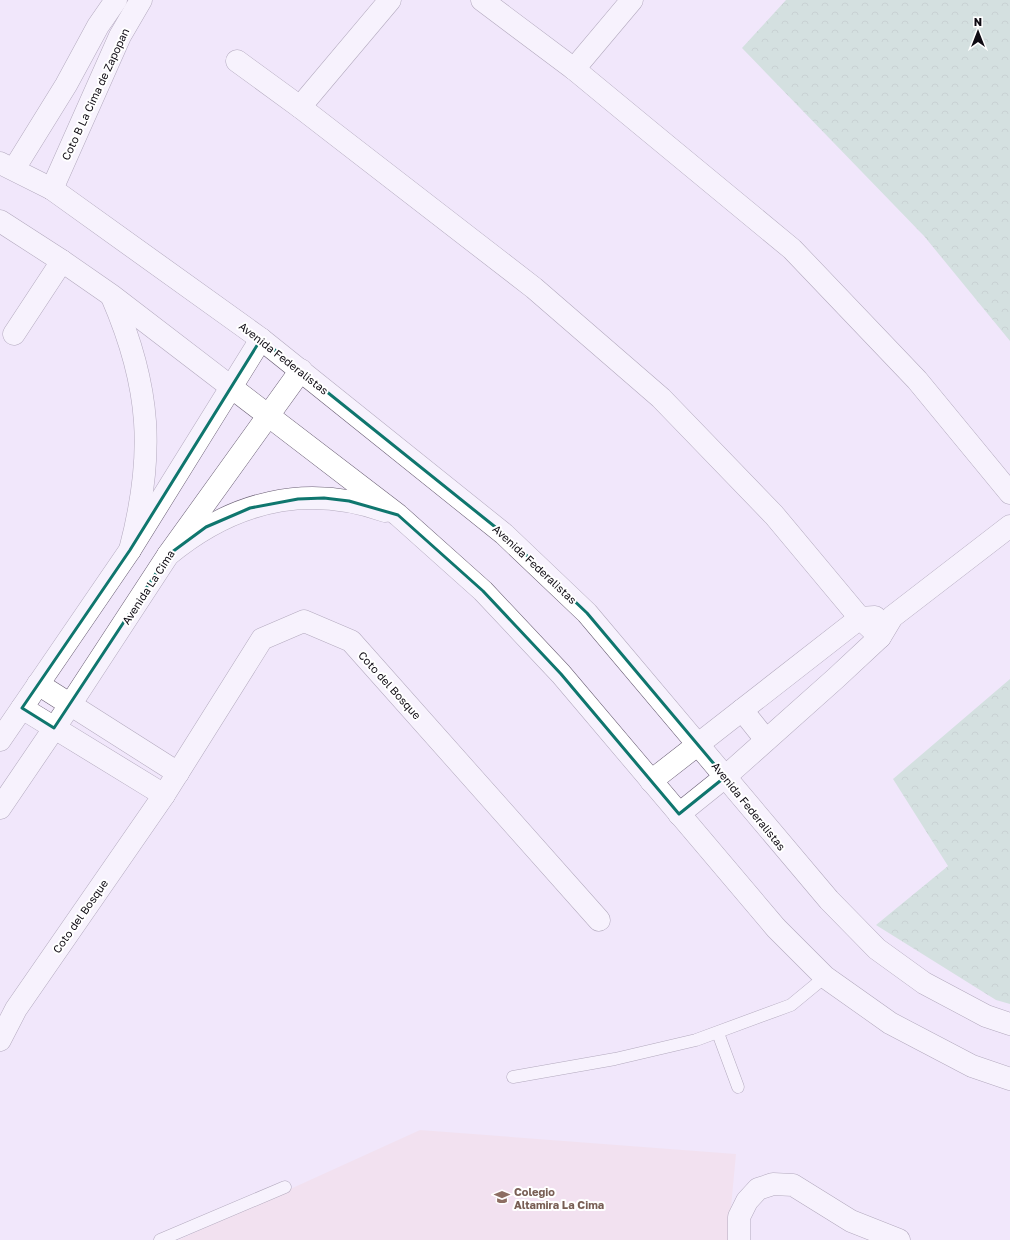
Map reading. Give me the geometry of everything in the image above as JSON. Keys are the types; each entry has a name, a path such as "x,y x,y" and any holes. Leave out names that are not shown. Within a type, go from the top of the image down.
{"street":[{"path":"7,166 66,85 98,26 116,0"},
{"name":"Coto B La Cima de Zapopan","path":"52,189 120,36 141,0"},
{"path":"300,106 390,0"},
{"path":"482,0 574,69 792,249 917,380 1010,493"},
{"path":"574,69 632,0"},
{"path":"237,61 300,106 534,288 661,398 774,515 860,618 880,637"},
{"name":"Avenida Federalistas","path":"7,166 52,189 261,339 504,534 587,613 698,744 755,815 828,900 877,948 924,983 986,1016 1010,1024"},
{"path":"0,221 111,295 268,417 398,515 483,591 560,674 776,928 825,977 890,1023 972,1066 1010,1078"},
{"path":"14,334 62,261"},
{"path":"111,295 134,353 141,384 145,415 146,449 144,483 139,517 130,550"},
{"path":"0,740 130,550 261,339"},
{"name":"Avenida La Cima","path":"0,808 70,705 168,555 301,370"},
{"path":"168,555 206,526 243,511 273,502 324,498 349,501 398,515"},
{"path":"679,814 725,777 880,637 892,617 1010,526"},
{"path":"651,781 860,618 892,617"},
{"name":"Coto del Bosque","path":"0,1040 16,1009 164,795 262,639 304,620 351,641 599,920"},
{"path":"38,684 139,750 178,773"},
{"path":"22,708 164,795"},
{"path":"742,710 766,740"},
{"path":"88,749 103,726"},
{"path":"126,772 139,750"},
{"path":"739,1240 739,1217 747,1201 758,1189 773,1184 793,1185 851,1221 899,1240"}],"lane":[{"path":"513,1077 615,1059 696,1040 718,1033 791,1005 825,977"},
{"path":"718,1033 738,1087"},
{"path":"160,1240 285,1188"}],"highlighted area":[{"path":"261,339 504,534 587,613 725,777 679,814 561,674 483,591 398,515 349,501 324,498 298,499 250,508 206,527 168,555 54,728 22,708 130,550"}],"shaded area":[{"name":"Colegio Altamira La Cima","path":"420,1130 736,1154 728,1240 178,1240"}],"green space":[{"path":"786,0 1010,0 1010,341 924,236 742,48"},
{"path":"1010,679 1010,1004 996,1000 876,925 948,866 893,779"}],"place":[{"name":"Colegio Altamira La Cima","path":"502,1197"}]}
